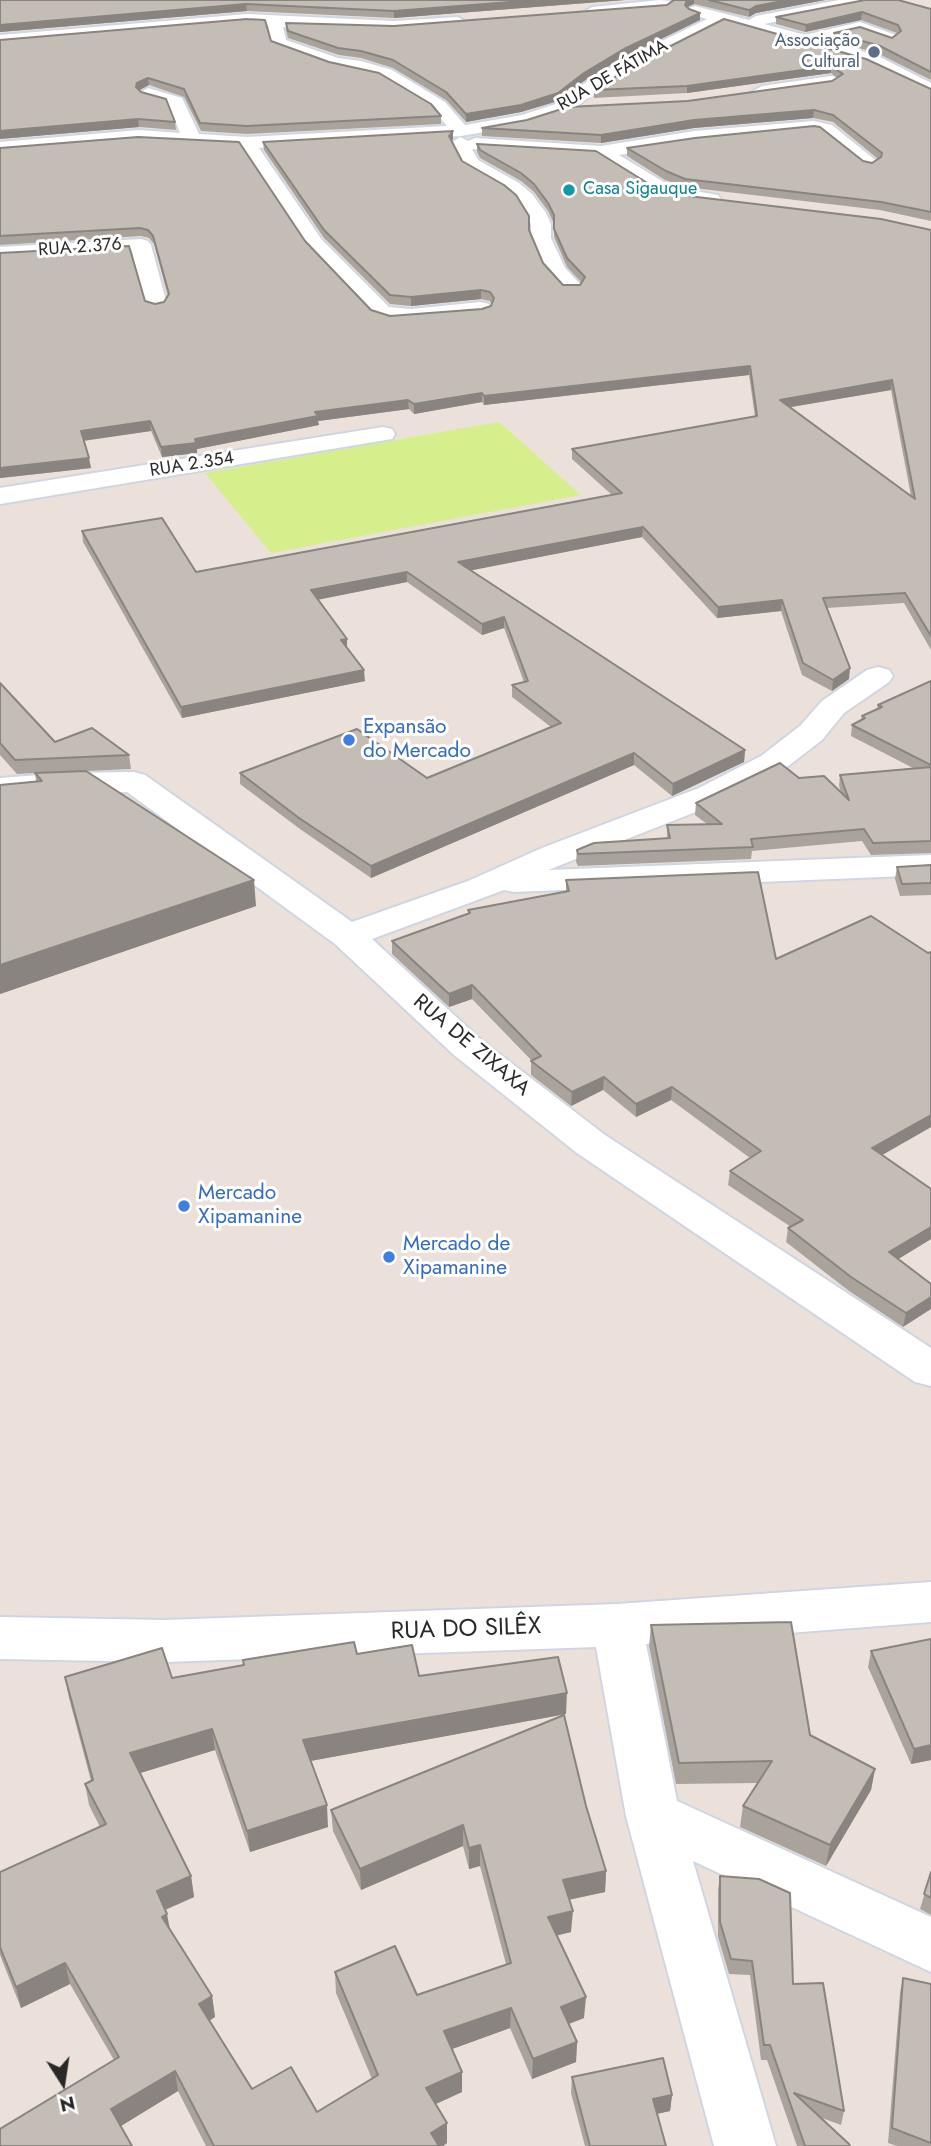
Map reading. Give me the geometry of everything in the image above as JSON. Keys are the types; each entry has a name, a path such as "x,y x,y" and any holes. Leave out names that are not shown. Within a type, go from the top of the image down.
{"street":[{"path":"691,10 719,0"},
{"path":"743,24 863,0"},
{"path":"570,13 660,2 805,39 872,60 931,90"},
{"path":"0,40 237,19 394,26 468,21 449,10"},
{"path":"802,12 834,30"},
{"name":"RUA DE FÁTIMA","path":"0,148 139,135 247,143 461,137 565,107 591,87 631,63 720,19"},
{"path":"278,22 275,27 278,43 336,63 361,66 386,74 439,106 461,137 470,163 512,187 537,213 541,224 541,238 555,271 571,286"},
{"path":"805,39 834,30 868,28 890,38"},
{"path":"872,60 898,57"},
{"path":"750,93 831,81"},
{"path":"148,93 176,102 192,139"},
{"path":"565,107 590,107"},
{"path":"461,137 601,152 694,137 813,126 826,129 870,163"},
{"path":"247,143 314,244 381,312 391,316 411,316 481,309"},
{"path":"601,152 667,192 734,202"},
{"name":"RUA 2.376","path":"0,253 141,245 156,304"},
{"name":"RUA 2.354","path":"0,496 383,434"},
{"path":"348,936 480,888 554,855 710,795 772,763 811,733 833,708 878,676"},
{"name":"RUA DE ZIXAXA","path":"0,789 65,783 134,782 348,936 467,1047 592,1144 931,1370"},
{"path":"480,888 538,880 931,864"},
{"name":"RUA DO SILÊX","path":"0,1638 165,1641 617,1625 931,1602"},
{"path":"617,1625 653,1816 745,2146"},
{"path":"653,1816 931,1945"}],"green space":[{"path":"499,422 581,495 271,553 205,473"}],"building":[{"path":"0,0 537,0 394,11 246,4 0,25"},
{"path":"674,0 687,0 685,5 689,9 700,13 624,49 584,73 558,93 521,105 466,114 446,92 393,60 338,48 288,31 286,23 394,26 667,5"},
{"path":"709,0 789,0 756,6 749,10"},
{"path":"865,0 898,0 931,9 931,72 880,46 834,33 860,27 892,38 901,31 898,25 862,12 806,25 776,17"},
{"path":"247,19 265,20 271,41 329,62 379,73 431,104 441,116 247,126 200,123 184,89 148,78 137,83 136,87 141,92 166,99 175,122 138,119 0,131 0,40"},
{"path":"724,19 866,59 931,89 931,212 881,202 685,179 627,148 814,126 820,127 863,161 872,163 881,157 882,153 833,115 814,110 694,120 601,135 482,128 527,120 568,107 688,101 832,81 843,74 831,66 687,86 594,90 639,62"},
{"path":"453,131 449,136 462,161 516,195 529,216 529,230 543,263 563,285 580,285 585,277 567,258 554,229 554,215 548,203 534,184 521,173 480,150 477,144 596,151 649,184 680,195 881,219 931,230 931,636 905,593 823,598 850,668 833,680 803,663 782,600 718,607 643,527 458,562 745,750 673,784 634,753 371,866 299,818 240,773 357,729 427,778 561,723 512,685 528,681 504,617 482,624 407,572 311,590 347,639 341,640 364,670 181,707 82,531 162,518 196,572 622,493 572,449 757,416 750,366 484,396 482,393 414,404 408,400 315,412 318,416 195,439 196,443 161,447 150,421 81,431 89,458 0,468 0,253 129,246 145,301 155,304 164,302 169,294 153,236 148,230 140,228 0,236 0,148 138,137 239,142 305,241 371,310 390,316 491,306 494,298 490,292 481,290 411,297 390,295 324,230 263,142","holes":["892,380 915,499 780,400"]},
{"path":"931,681 931,765 852,725 865,718 862,716 882,707 878,705"},
{"path":"0,683 55,742 92,728 129,755 15,760 0,743"},
{"path":"780,763 799,778 824,776 849,800 840,775 931,767 931,841 873,843 864,829 751,839 753,847 578,854 577,850 594,843 670,838 667,825 722,824 696,803"},
{"path":"86,771 254,880 0,965 0,785 42,781 35,773"},
{"path":"931,865 931,883 902,884 897,867"},
{"path":"758,872 776,959 871,916 928,953 931,952 931,1115 872,1148 931,1189 931,1227 889,1252 931,1284 931,1297 906,1313 851,1277 788,1228 803,1220 730,1171 761,1151 672,1087 636,1104 604,1077 572,1092 531,1061 541,1056 472,985 449,994 392,941 470,913 468,910 569,891 566,880"},
{"path":"791,1622 810,1735 875,1769 830,1845 743,1806 772,1761 679,1763 651,1625"},
{"path":"931,1639 931,1745 914,1749 871,1651"},
{"path":"354,1642 357,1654 412,1645 419,1676 558,1657 567,1693 303,1740 327,1805 247,1831 212,1729 130,1753 191,1876 157,1891 167,1914 162,1917 212,1996 199,2004 252,2089 291,2067 317,2112 378,2075 335,1972 395,1946 417,1995 511,1963 480,1845 469,1848 463,1825 360,1869 331,1810 564,1715 586,1806 606,1871 563,1880 573,1911 548,1917 586,1997 561,2007 577,2042 533,2059 511,2008 444,2031 462,2072 426,2088 447,2123 431,2133 439,2146 214,2146 175,2071 111,2109 132,2146 0,2146 0,2129 119,2057 65,1963 16,1987 0,1947 0,1872 106,1824 85,1784 93,1780 65,1677 162,1648 172,1678 244,1665 243,1660"},
{"path":"931,1872 931,1898 924,1894"},
{"path":"720,1876 759,1879 790,1893 793,1984 823,1983 844,2111 794,2093 850,2146 805,2146 770,2045 764,2045 752,1961 731,1959 720,1922"},
{"path":"903,1978 931,1984 931,2143 892,2128"},
{"path":"663,2058 672,2095 653,2099 666,2146 590,2146 572,2077"}],"place":[{"name":"Associação Cultural","path":"874,52"},
{"name":"Casa Sigauque","path":"569,190"},
{"name":"Expansão do Mercado","path":"349,740"},
{"name":"Mercado Xipamanine","path":"184,1206"},
{"name":"Mercado de Xipamanine","path":"389,1257"}]}
